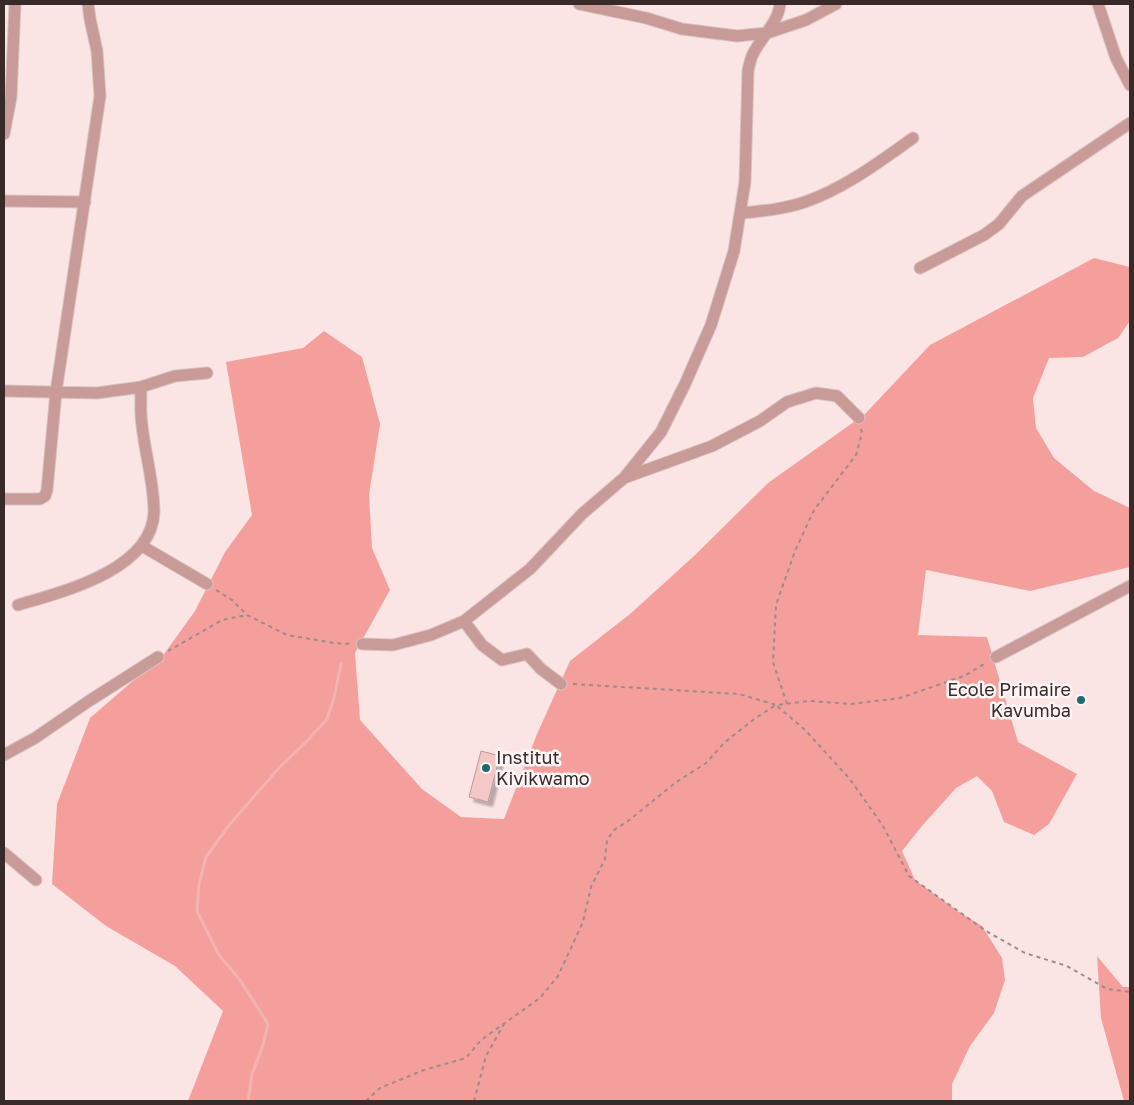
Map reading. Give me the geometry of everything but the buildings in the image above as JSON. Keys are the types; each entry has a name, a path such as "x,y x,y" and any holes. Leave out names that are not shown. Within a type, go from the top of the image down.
{"street":[{"path":"4,134 11,97 15,4"},
{"path":"4,499 40,499 45,496 56,392 100,96 97,51 88,4"},
{"path":"579,4 646,18 682,29 737,36 768,33 806,20 836,4"},
{"path":"362,644 393,645 431,635 464,621 530,570 582,514 624,478 661,432 711,325 734,251 745,182 748,71 753,55 768,33 780,4"},
{"path":"1098,4 1116,58 1130,86"},
{"path":"920,268 984,235 999,224 1022,196 1130,123"},
{"path":"741,213 774,210 805,202 866,172 913,138"},
{"path":"4,201 85,202"},
{"path":"4,391 97,393 141,387 175,376 207,373"},
{"path":"18,605 60,592 97,577 124,562 142,546 150,531 154,513 142,424 141,387"},
{"path":"624,478 712,446 760,421 787,402 816,393 837,396 859,418"},
{"path":"142,546 207,584"},
{"path":"996,657 1130,586"},
{"path":"464,621 482,645 502,660 527,654 541,669 560,684"},
{"path":"4,755 35,738 158,657"},
{"path":"4,853 36,880"}],"path":[{"path":"787,704 774,662 776,604 795,551 814,510 856,455 862,433 859,418"},
{"path":"207,584 232,600 247,615 287,636 334,643 362,644"},
{"path":"158,657 222,620 247,615"},
{"path":"560,684 739,694 776,705 810,701 851,704 900,698 964,676 996,657"},
{"path":"776,705 805,730 849,778 882,826 909,876 986,931 1025,953 1067,966 1107,989 1130,992"},
{"path":"366,1101 380,1088 424,1070 466,1058 481,1040 540,998 558,976 583,922 591,887 605,859 606,840 614,830 628,821 674,783 706,763 725,742 776,705"},
{"path":"474,1101 486,1056 505,1022"}],"shaded area":[{"path":"1094,258 1130,267 1130,321 1118,338 1083,357 1049,358 1033,398 1036,428 1054,458 1094,491 1130,508 1130,567 1030,591 926,570 918,635 987,637 1018,742 1077,774 1049,824 1034,835 1004,822 992,791 977,776 956,788 902,851 915,880 982,926 1002,958 1005,980 994,1013 970,1046 952,1084 952,1101 188,1101 223,1011 175,966 106,926 52,884 57,804 90,718 164,654 195,611 225,552 252,515 226,362 303,348 324,331 362,357 380,424 369,495 372,548 390,590 355,653 360,720 422,789 461,817 504,819 537,734 570,661 630,614 694,556 768,483 865,414 930,345"},
{"path":"1097,956 1123,987 1130,987 1130,1101 1124,1101 1101,1018"}],"waterway":[{"path":"248,1101 252,1074 263,1045 268,1024 240,980 219,955 197,911 199,884 206,857 230,824 279,768 327,719 334,698 341,664"}],"place":[{"name":"Ecole Primaire Kavumba","path":"1081,700"},
{"name":"Institut Kivikwamo","path":"486,768"}]}
